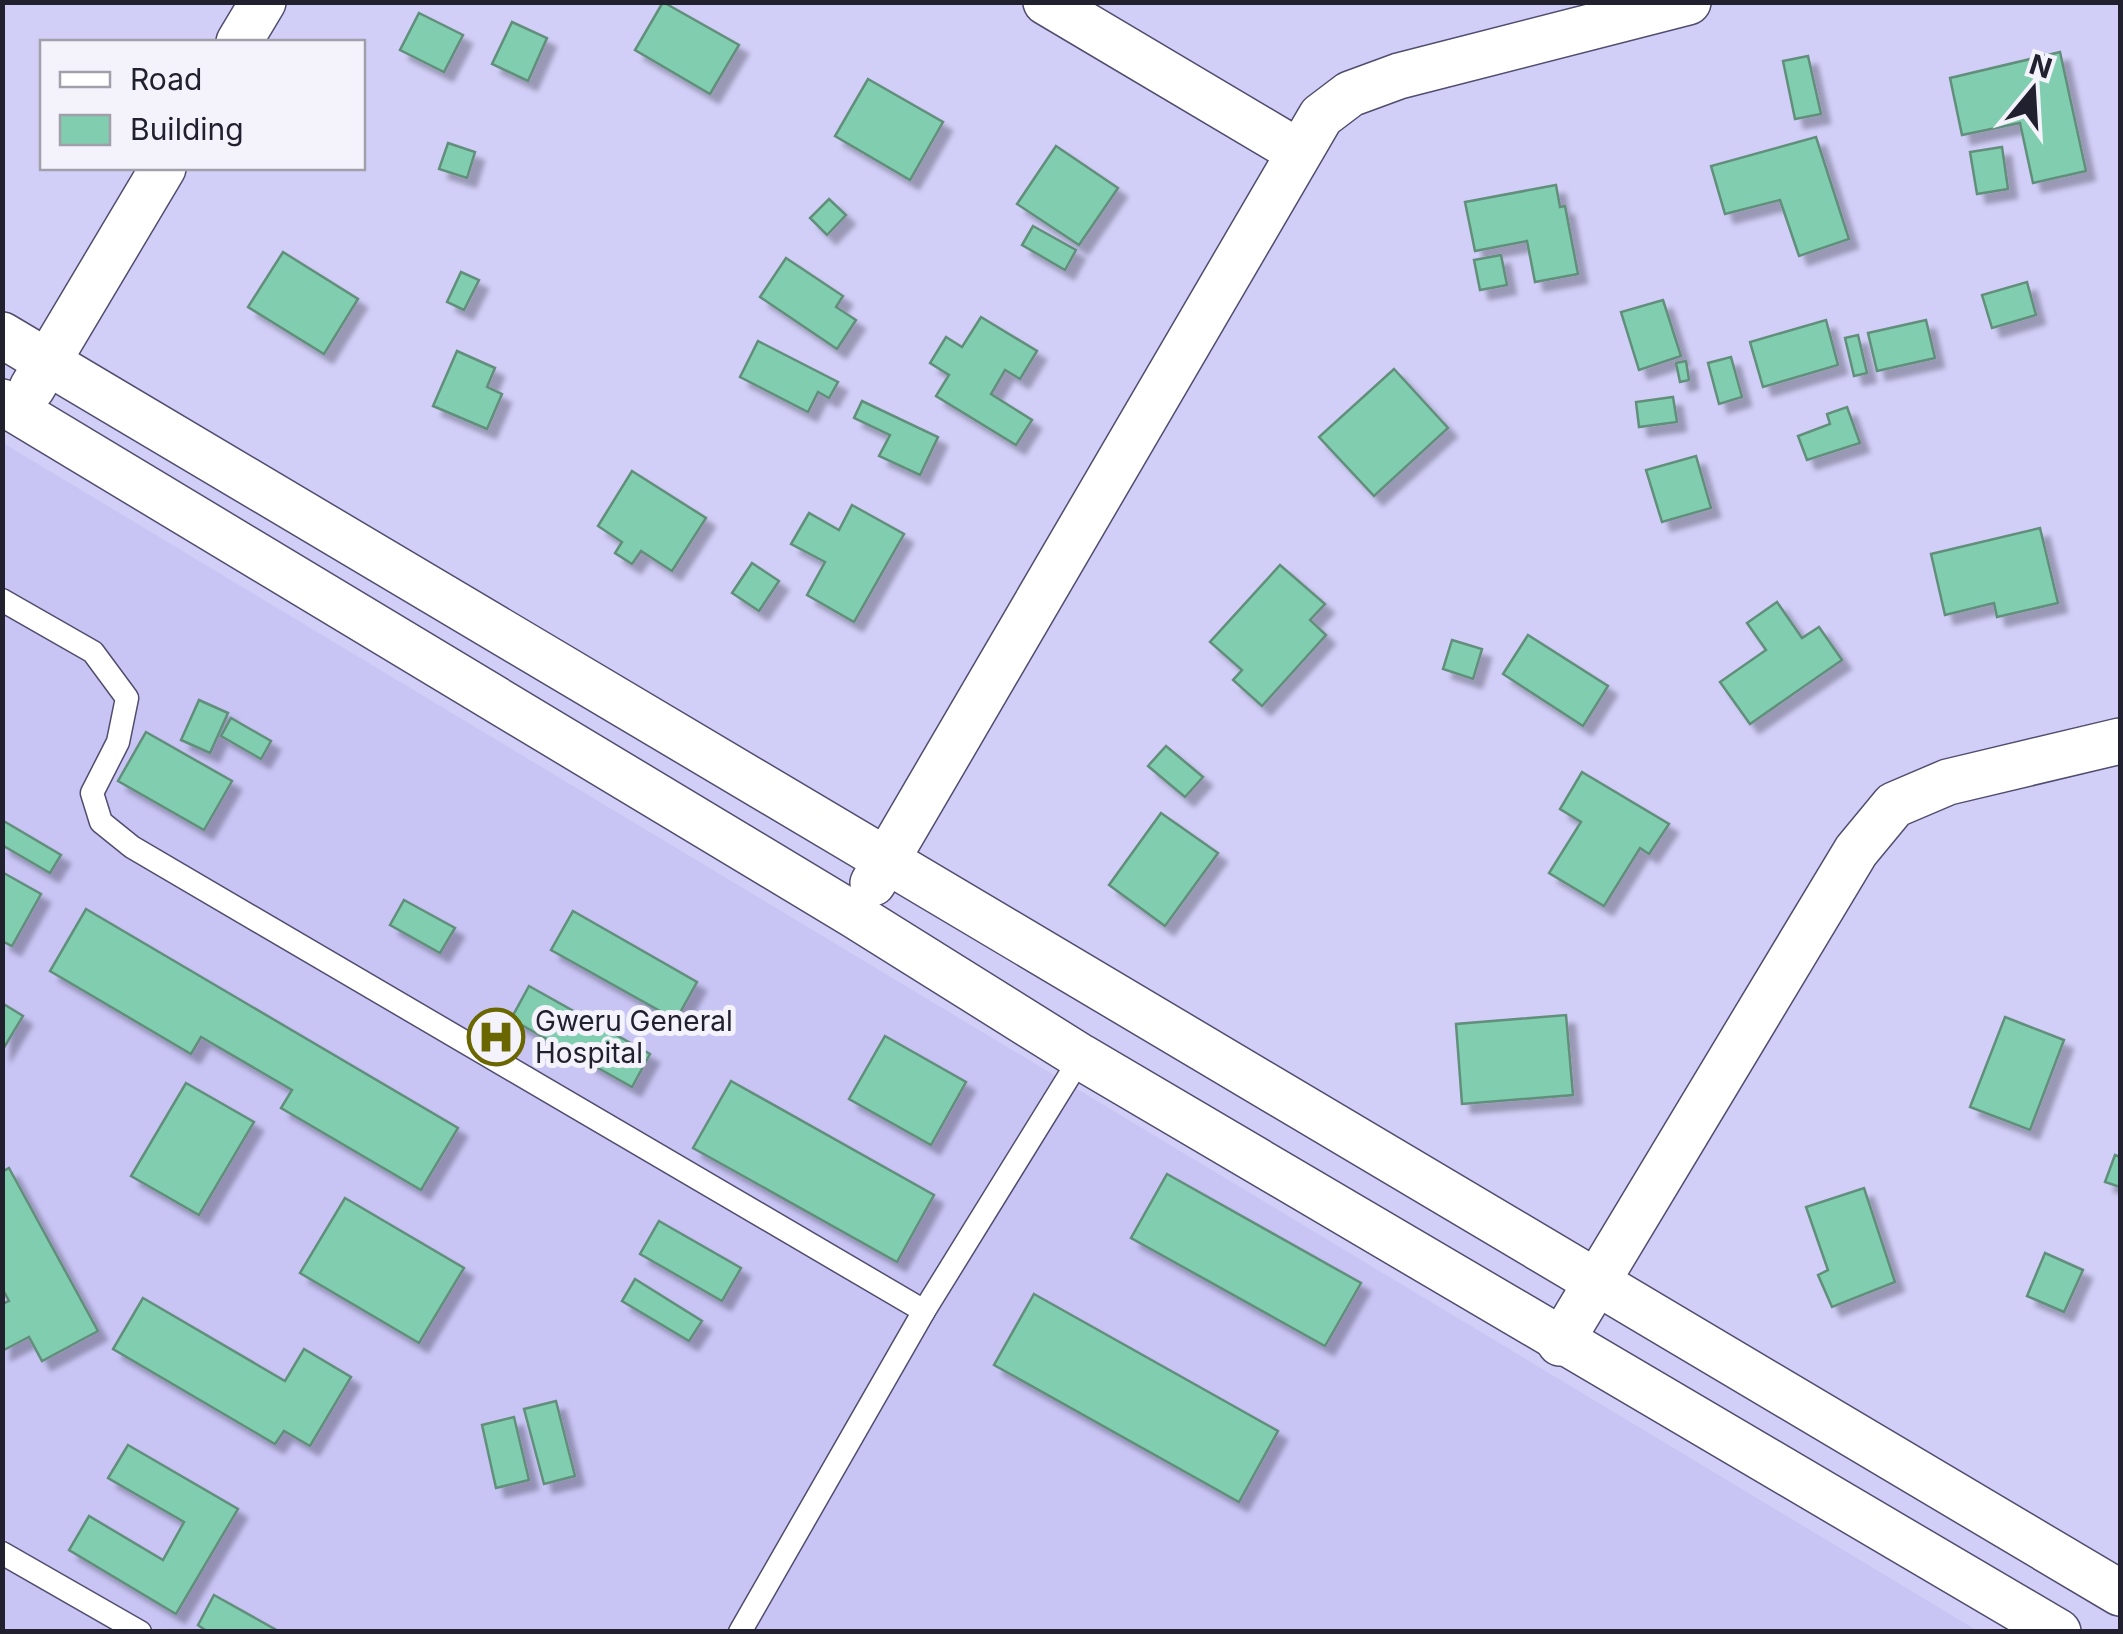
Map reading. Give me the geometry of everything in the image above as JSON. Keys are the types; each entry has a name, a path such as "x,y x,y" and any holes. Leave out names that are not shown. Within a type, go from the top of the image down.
{"street":[{"path":"239,40 262,2"},
{"path":"1046,2 1297,151"},
{"path":"854,914 1254,235 1297,151 1321,116 1350,94 1399,76 1688,2"},
{"path":"162,170 47,361 11,406 854,914 1081,1058 2058,1632"},
{"path":"2,335 2120,1593"},
{"path":"1560,1342 1856,852 1894,805 1948,782 2120,741"}],"lane":[{"path":"2,600 93,652 126,698 118,742 92,794 101,822 132,847 924,1311"},
{"path":"740,1632 924,1311 1081,1058"},
{"path":"2,1553 140,1632"}],"shaded area":[{"name":"Gweru General Hospital","path":"3,443 1978,1631 3,1631"}],"building":[{"path":"663,2 739,45 710,94 635,50"},
{"path":"419,13 463,35 444,72 400,50"},
{"path":"512,22 547,38 528,81 492,64"},
{"path":"2060,52 2086,171 2033,183 2020,123 1962,135 1950,78"},
{"path":"1808,56 1821,114 1795,119 1783,61"},
{"path":"868,79 943,122 910,180 835,136"},
{"path":"1816,137 1849,239 1799,256 1780,200 1725,214 1711,166"},
{"path":"448,143 475,152 467,178 439,169"},
{"path":"1056,146 1118,188 1079,245 1017,204"},
{"path":"2002,147 2008,189 1977,194 1970,152"},
{"path":"1556,185 1560,207 1565,206 1578,274 1535,282 1527,241 1475,251 1465,202"},
{"path":"829,199 846,215 827,235 810,218"},
{"path":"1033,226 1076,250 1065,270 1022,245"},
{"path":"283,252 358,299 324,354 248,307"},
{"path":"1501,255 1507,285 1480,290 1474,260"},
{"path":"786,258 843,296 836,307 856,320 837,349 760,297"},
{"path":"461,272 479,280 464,310 447,302"},
{"path":"2027,282 2036,315 1992,328 1982,295"},
{"path":"1663,300 1681,356 1639,370 1621,312"},
{"path":"981,317 1037,351 1020,379 1005,370 991,394 1032,420 1016,445 936,396 949,375 930,363 946,337 962,347"},
{"path":"1826,320 1838,365 1763,387 1750,342"},
{"path":"1926,320 1935,358 1877,371 1868,333"},
{"path":"1858,335 1867,373 1854,376 1845,338"},
{"path":"758,341 838,382 829,398 818,392 808,412 740,377"},
{"path":"457,351 495,368 487,387 502,394 487,429 433,406"},
{"path":"1731,357 1742,397 1719,404 1708,363"},
{"path":"1686,361 1689,380 1680,382 1676,363"},
{"path":"1394,369 1448,428 1374,496 1319,437"},
{"path":"1673,397 1677,422 1639,427 1636,402"},
{"path":"862,401 938,437 920,475 879,456 890,435 854,418"},
{"path":"1847,407 1860,443 1807,460 1798,436 1830,424 1827,414"},
{"path":"1696,456 1711,508 1662,522 1646,470"},
{"path":"632,471 706,518 672,571 641,551 632,564 615,553 622,542 598,526"},
{"path":"852,505 904,534 854,622 807,595 825,562 791,544 809,513 839,530"},
{"path":"2040,528 2058,603 1997,617 1994,603 1945,615 1931,554"},
{"path":"752,563 779,581 759,611 732,593"},
{"path":"1280,565 1325,604 1310,620 1326,635 1262,706 1233,680 1242,670 1210,642"},
{"path":"1777,602 1802,638 1819,627 1842,660 1750,724 1720,682 1766,650 1747,623"},
{"path":"1528,635 1608,686 1583,726 1503,674"},
{"path":"1452,640 1482,649 1473,679 1443,669"},
{"path":"199,700 228,713 210,753 181,740"},
{"path":"231,718 271,741 261,759 221,736"},
{"path":"146,732 232,781 204,830 118,781"},
{"path":"1166,746 1203,777 1185,797 1148,766"},
{"path":"1582,772 1669,824 1649,854 1640,848 1604,906 1549,873 1581,822 1560,809"},
{"path":"1161,813 1218,853 1165,926 1109,885"},
{"path":"2,820 61,855 50,873 2,845"},
{"path":"2,872 41,894 12,946 2,941"},
{"path":"404,900 455,928 440,953 390,925"},
{"path":"86,909 458,1128 421,1190 281,1108 292,1090 201,1037 191,1054 50,971"},
{"path":"573,911 697,982 676,1020 551,950"},
{"path":"529,986 650,1054 632,1087 511,1019"},
{"path":"2,1003 23,1016 2,1051"},
{"path":"1566,1015 1573,1095 1462,1104 1456,1024"},
{"path":"2005,1017 2064,1040 2030,1130 1970,1107"},
{"path":"885,1036 966,1082 931,1145 849,1099"},
{"path":"731,1081 934,1195 897,1262 693,1148"},
{"path":"186,1083 254,1122 199,1215 131,1176"},
{"path":"2115,1155 2120,1157 2120,1187 2105,1182"},
{"path":"9,1168 98,1331 42,1361 29,1337 2,1351 2,1304 9,1301 2,1288 2,1172"},
{"path":"1167,1174 1361,1283 1325,1346 1131,1238"},
{"path":"1864,1188 1895,1282 1832,1307 1818,1275 1828,1270 1806,1207"},
{"path":"345,1198 464,1268 419,1343 300,1273"},
{"path":"659,1221 741,1268 722,1301 640,1254"},
{"path":"2045,1253 2083,1270 2064,1312 2027,1296"},
{"path":"635,1279 702,1321 689,1341 622,1301"},
{"path":"1034,1294 1278,1431 1239,1502 994,1365"},
{"path":"143,1298 285,1381 304,1349 351,1377 310,1446 284,1431 275,1444 113,1349"},
{"path":"556,1401 575,1476 544,1484 524,1409"},
{"path":"514,1417 529,1480 496,1488 482,1425"},
{"path":"128,1445 238,1509 176,1614 69,1550 89,1516 163,1560 184,1522 108,1478"},
{"path":"214,1595 280,1632 208,1632 198,1625"}],"place":[{"name":"Gweru General Hospital","path":"496,1037"}]}
